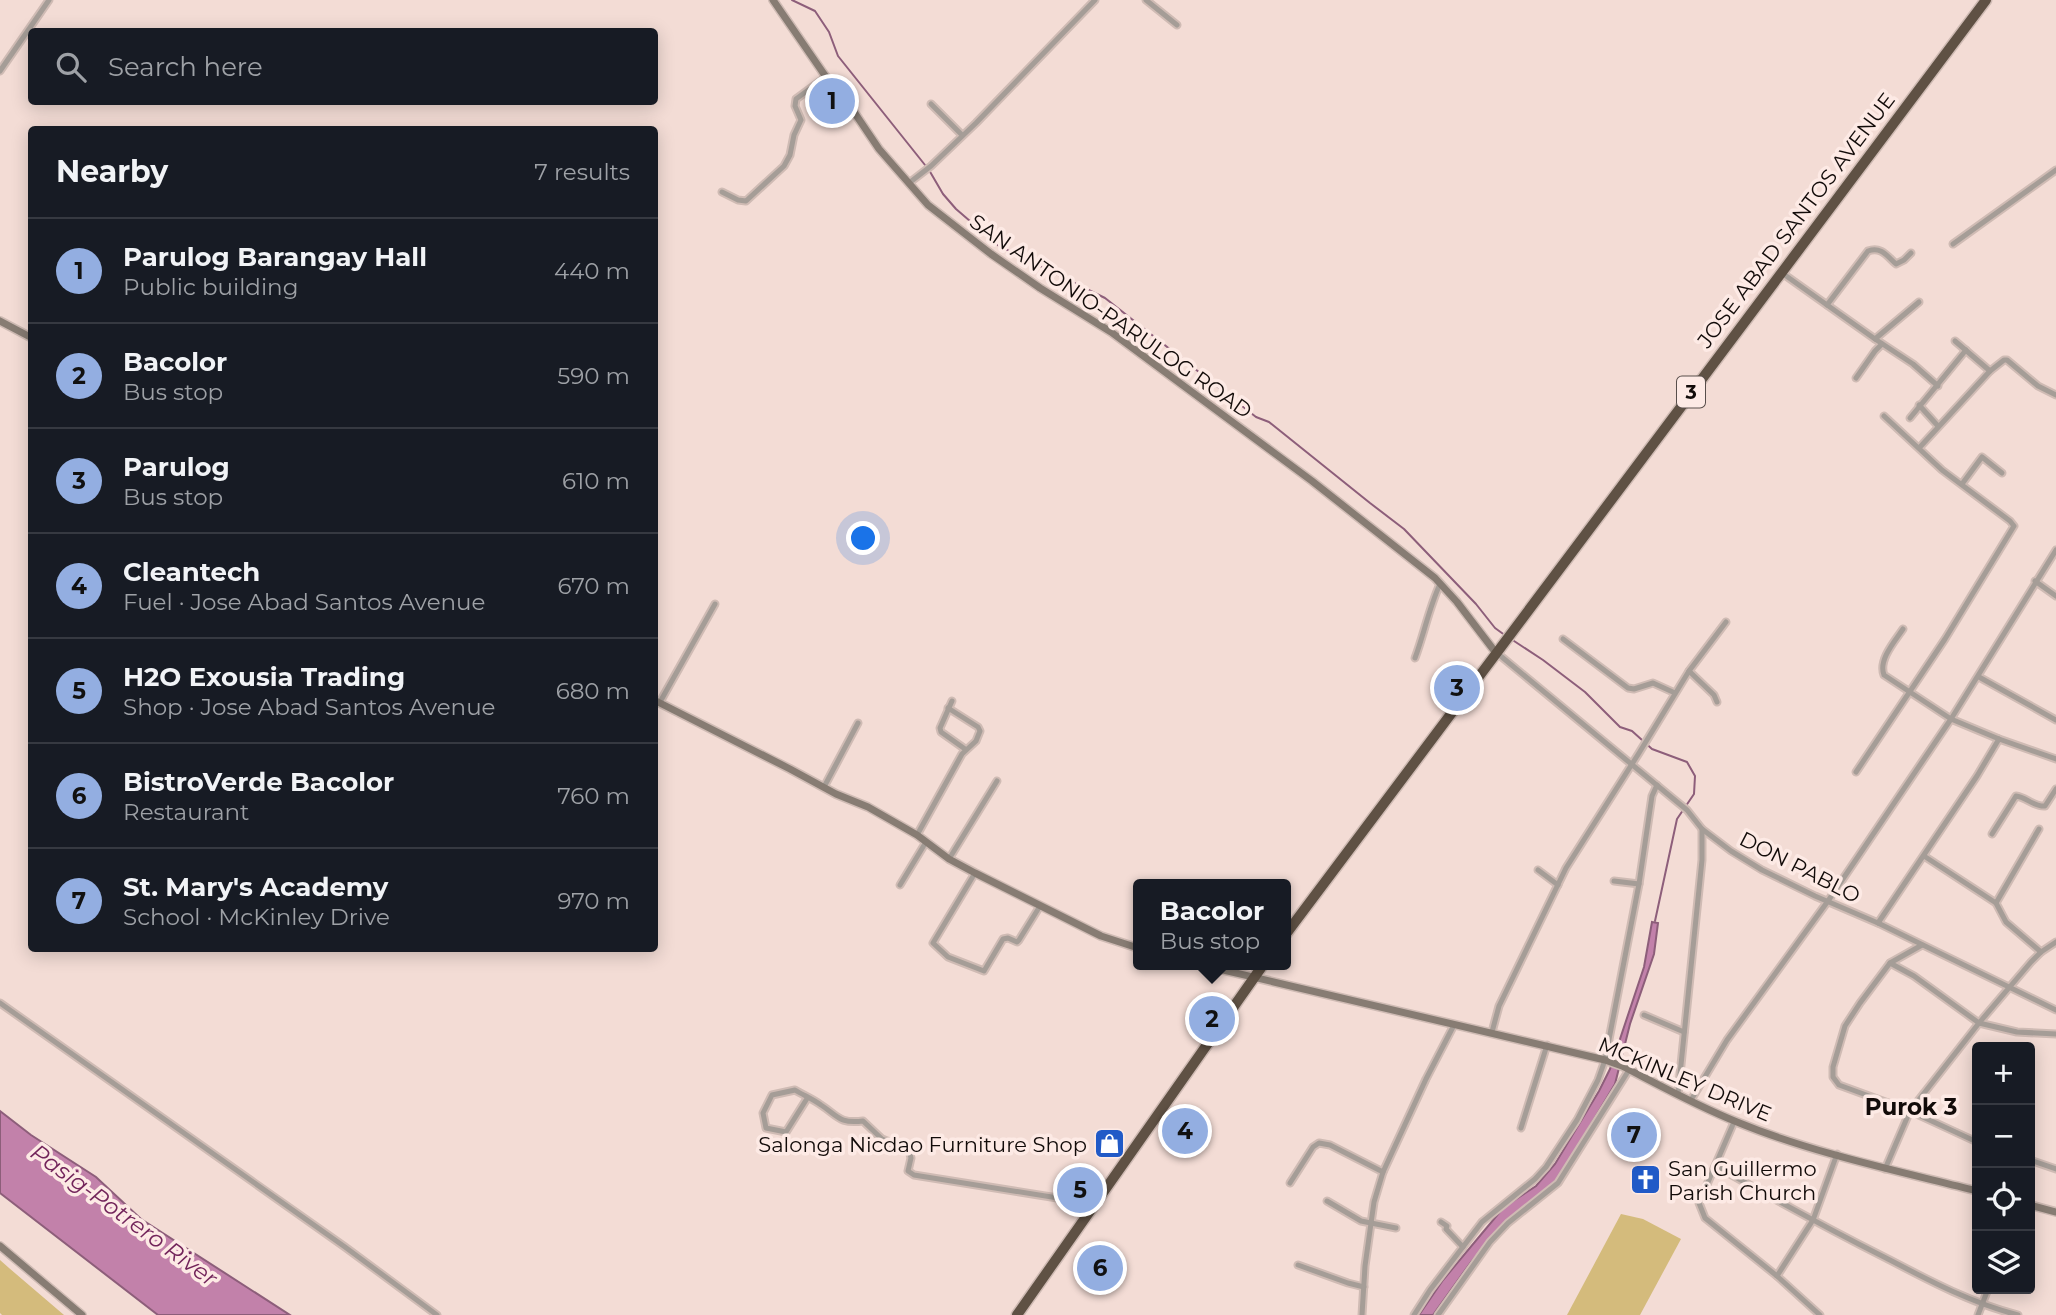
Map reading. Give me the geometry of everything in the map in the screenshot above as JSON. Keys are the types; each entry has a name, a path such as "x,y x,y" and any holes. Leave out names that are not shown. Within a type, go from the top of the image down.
{"highway":[{"name":"JOSE ABAD SANTOS AVENUE","path":"1291,927 1986,0"},
{"path":"1017,1315 1259,970"}],"street":[{"path":"30,28 49,0"},
{"name":"SAN ANTONIO-PARULOG ROAD","path":"773,0 879,149 928,205 991,254 1111,332 1312,481 1440,584 1499,649"},
{"path":"909,183 931,166 1040,58 1094,0"},
{"path":"1146,0 1177,25"},
{"path":"0,71 28,30"},
{"path":"722,192 746,201 784,166 801,120 795,106 796,99 826,77"},
{"path":"931,104 962,135"},
{"path":"1953,244 2056,170"},
{"path":"1827,305 1868,251 1881,250 1896,264 1911,253"},
{"path":"1781,272 1913,364 1938,386"},
{"path":"1875,339 1919,302"},
{"path":"0,321 28,336"},
{"path":"1955,341 1990,371"},
{"path":"1856,378 1882,344"},
{"path":"1910,418 1966,350"},
{"path":"1920,447 1990,371 2004,360 2038,386 2056,395"},
{"path":"1919,405 1938,426"},
{"path":"1857,772 2014,526 1942,470 1884,416"},
{"path":"1962,484 1982,457 2002,473"},
{"path":"1691,1100 1727,1040 1828,901 1979,677 2056,550"},
{"path":"2035,581 2056,596"},
{"path":"1415,659 1440,584"},
{"path":"658,699 715,604"},
{"path":"1492,1032 1499,1006 1566,868 1689,671 1726,622"},
{"path":"1903,629 1883,662 1884,675 1951,719 2056,759"},
{"path":"1563,639 1628,688 1634,689 1653,683 1675,693"},
{"name":"DON PABLO","path":"1499,649 1684,808 1702,829 1731,851 1762,870 2056,1010"},
{"path":"1689,671 1714,695 1717,702"},
{"path":"1979,677 2056,720"},
{"path":"952,701 940,728 941,732 965,749"},
{"path":"658,702 868,807 975,873 1101,936 1133,946"},
{"path":"917,835 965,749 976,741 979,729 948,708"},
{"path":"824,787 858,723"},
{"path":"1878,923 1977,776 1998,739"},
{"path":"950,859 997,780"},
{"path":"1414,1315 1482,1222 1535,1180 1546,1167 1577,1120 1598,1080 1606,1060 1639,884 1652,796 1657,785"},
{"path":"1992,834 2016,796 2045,806 2056,789"},
{"path":"1678,1094 1702,860 1702,829"},
{"path":"1996,902 2039,829"},
{"path":"900,885 926,842"},
{"path":"1924,856 1996,902 2006,922 2041,952"},
{"path":"1538,870 1558,885"},
{"path":"975,873 933,943 948,957 984,971 1003,939 1017,942 1040,906"},
{"path":"1615,881 1639,884"},
{"path":"1885,1168 1910,1111 1936,1076 2041,952 2056,942"},
{"path":"1922,945 1890,963 1860,1003 1845,1026 1833,1067 1833,1077 1839,1084 1910,1111 1972,1140"},
{"path":"1890,963 1914,976 1979,1023 2017,1032 2056,1034"},
{"name":"MCKINLEY DRIVE","path":"1224,970 1606,1060 1734,1122 1779,1138 1972,1190"},
{"path":"0,1003 437,1315"},
{"path":"1644,1015 1684,1031"},
{"path":"1362,1315 1374,1202 1383,1172 1454,1025"},
{"path":"1521,1128 1547,1045"},
{"path":"1438,1315 1490,1242 1508,1223 1558,1184 1626,1068"},
{"path":"808,1097 786,1132 766,1128 763,1113 772,1095 794,1090 808,1097 822,1105 837,1118 863,1121 882,1139 909,1150 911,1158 908,1171 914,1175 1095,1204"},
{"path":"1734,1122 1699,1203 1701,1211 1705,1218 1820,1315"},
{"path":"1290,1183 1313,1147 1319,1143 1330,1145 1383,1172"},
{"path":"1777,1276 1813,1220 1837,1154"},
{"path":"2035,1162 2056,1169"},
{"path":"1716,1167 1939,1286 2018,1315"},
{"path":"1327,1200 1357,1219 1396,1228"},
{"path":"2035,1206 2056,1212"},
{"path":"1441,1222 1463,1247"},
{"path":"0,1246 82,1315"},
{"path":"1298,1265 1364,1287"},
{"path":"1978,1315 1986,1294"}],"shaded area":[{"path":"1621,1214 1643,1219 1681,1239 1640,1315 1567,1315"},
{"path":"0,1260 64,1315 2,1315"}],"water":[{"path":"1652,922 1658,923 1654,954 1630,1024 1615,1084 1559,1178 1509,1219 1471,1262 1433,1315 1419,1315 1443,1280 1504,1207 1536,1186 1555,1164 1599,1091 1610,1069 1644,967"},
{"name":"Pasig-Potrero River","path":"0,1111 31,1135 96,1177 141,1219 290,1315 158,1315 0,1193"}],"waterway":[{"path":"792,0 815,11 829,32 838,56 929,170 943,194 956,209 999,246 1105,298 1256,417 1269,422 1404,529 1476,604 1495,628 1506,636"},
{"path":"1511,639 1585,692 1620,727 1632,731 1652,749 1687,762 1695,776 1694,794 1677,819 1655,921"}],"place":[{"name":"Parulog Barangay Hall","path":"832,101"},
{"name":"Parulog","path":"1457,688"},
{"name":"Bacolor","path":"1212,1019"},
{"name":"Cleantech","path":"1185,1131"},
{"name":"St. Mary's Academy","path":"1634,1135"},
{"name":"Salonga Nicdao Furniture Shop","path":"1110,1144"},
{"name":"San Guillermo Parish Church","path":"1645,1180"},
{"name":"H2O Exousia Trading","path":"1080,1190"},
{"name":"BistroVerde Bacolor","path":"1100,1268"}],"district":[{"name":"Purok 3","path":"1911,1107"}]}
